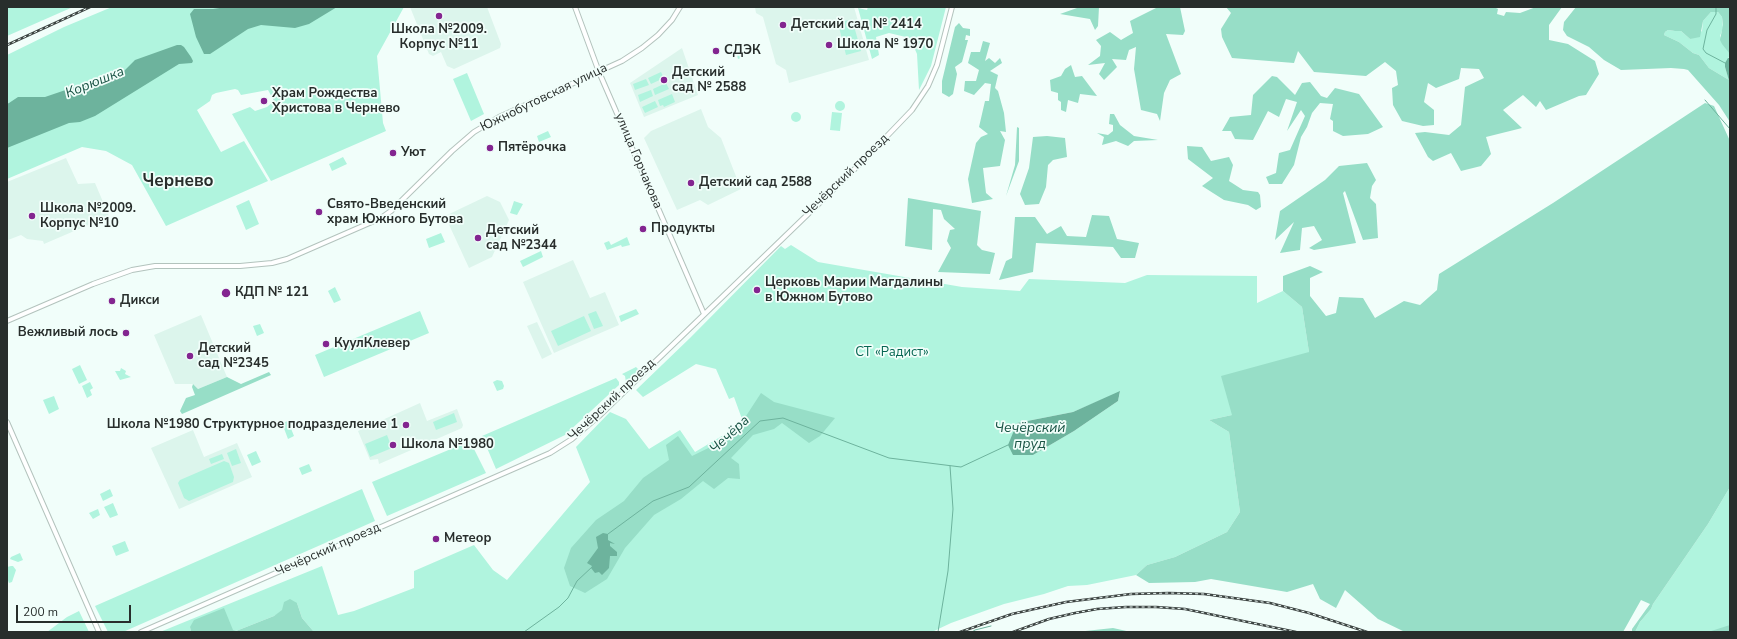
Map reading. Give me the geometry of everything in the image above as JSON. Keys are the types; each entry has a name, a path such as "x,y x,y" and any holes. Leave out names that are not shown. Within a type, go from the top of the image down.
{"street":[{"name":"улица Горчакова","path":"575,7 599,72 704,314"},
{"name":"Южнобутовская улица","path":"7,321 87,286 132,270 155,266 240,266 272,264 287,259 381,218 391,211 452,151 487,123 599,72 642,48 658,35 672,20 680,7"},
{"name":"Чечёрский проезд","path":"140,632 550,453 572,439 591,424 870,154 912,110 928,86 937,65 952,7"},
{"path":"7,422 99,632"}],"shaded area":[{"path":"410,7 487,7 501,44 500,48 454,69 447,66 441,52 433,56 429,54"},
{"name":"Школа № 1970","path":"755,7 854,7 869,60 789,83 786,70 776,64 763,17 756,13"},
{"path":"1063,7 1099,7 1098,26 1095,30 1090,19 1060,14 1077,8"},
{"path":"1158,7 1180,7 1185,31 1183,35 1166,34 1181,74 1170,80 1164,93 1160,121 1157,114 1141,110 1134,69 1136,47 1129,50 1126,60 1112,59 1117,67 1104,80 1099,74 1105,63 1088,65 1100,56 1101,46 1096,40 1110,32 1121,40 1133,33 1130,21"},
{"path":"1226,7 1494,7 1498,9 1497,14 1504,16 1506,12 1520,13 1536,7 1562,7 1549,25 1549,40 1568,44 1595,61 1599,74 1586,95 1579,96 1546,110 1540,101 1536,107 1523,95 1503,110 1522,128 1486,137 1491,154 1481,166 1461,171 1451,153 1433,161 1428,157 1415,133 1425,132 1449,135 1461,125 1465,87 1484,78 1479,69 1461,68 1459,79 1436,88 1428,83 1424,102 1434,110 1434,125 1423,126 1402,121 1393,105 1392,88 1398,85 1396,71 1385,62 1366,76 1314,72 1298,51 1294,63 1232,58 1222,37 1221,29 1231,13"},
{"path":"1576,7 1730,7 1730,54 1720,40 1723,25 1722,17 1718,12 1711,12 1703,21 1700,37 1690,39 1681,31 1668,30 1664,35 1679,42 1693,53 1699,55 1709,68 1729,80 1730,122 1719,105 1688,70 1671,68 1621,70 1604,60 1589,47 1567,36 1563,30 1564,22"},
{"path":"959,23 963,28 970,29 970,36 966,35 965,40 968,40 962,62 955,67 957,74 953,94 949,97 942,93 942,81 955,27"},
{"path":"983,41 990,43 985,61 989,58 995,63 1000,58 1002,63 990,71 998,75 995,88 998,91 1004,113 1006,132 1000,131 1005,140 1000,166 983,168 986,193 993,199 972,203 968,179 976,143 981,137 988,134 979,127 985,101 989,101 991,84 985,83 974,95 964,91 965,81 976,81 979,70 968,63 971,52 980,52"},
{"name":"Детский сад № 2588","path":"682,48 698,95 644,117 630,83"},
{"path":"1071,65 1075,77 1082,76 1097,96 1080,94 1078,103 1068,100 1066,112 1061,110 1061,102 1058,100 1058,93 1051,91 1050,80 1061,76 1065,69"},
{"path":"1272,76 1277,77 1295,95 1302,83 1310,82 1321,96 1327,98 1335,88 1359,94 1383,127 1368,134 1343,136 1333,131 1333,121 1330,119 1333,104 1320,103 1312,113 1307,127 1301,137 1294,165 1282,184 1269,184 1266,177 1276,173 1279,153 1290,150 1305,116 1301,110 1287,131 1297,102 1286,99 1279,117 1268,111 1253,140 1235,139 1231,131 1222,131 1230,117 1251,115 1253,95"},
{"path":"1705,103 1714,106 1730,141 1730,487 1708,524 1651,609 1640,622 1635,632 1632,632 1632,629 1650,604 1641,600 1623,632 1405,632 1378,619 1345,590 1336,608 1320,599 1313,584 1287,592 1211,579 1195,582 1149,583 1136,575 1147,565 1175,557 1227,532 1240,512 1229,432 1209,420 1232,415 1221,376 1309,352 1302,307 1283,291 1283,276 1310,266 1323,272 1310,278 1310,296 1326,316 1336,313 1339,297 1363,298 1375,318 1404,301 1420,305 1437,290 1439,274 1553,203"},
{"path":"701,109 708,127 721,138 741,189 708,205 700,200 677,210 644,138 651,131"},
{"path":"1110,114 1114,114 1120,125 1134,136 1158,140 1134,141 1128,146 1116,141 1102,145 1104,137 1097,133 1108,135 1113,131 1113,125 1109,124"},
{"path":"1017,127 1019,128 1019,161 1006,196 1015,165"},
{"path":"1047,136 1065,138 1067,157 1053,160 1048,165 1046,187 1039,204 1025,205 1020,194 1029,168 1033,137"},
{"path":"1187,146 1202,147 1211,161 1229,157 1233,165 1229,181 1243,190 1258,192 1260,195 1261,207 1256,210 1248,205 1224,200 1202,186 1213,178 1188,159"},
{"name":"Школа №2009. Корпус №10","path":"66,158 78,184 95,183 109,216 44,244 43,241 27,239 21,235 8,240 7,182"},
{"path":"1367,163 1376,180 1372,186 1370,198 1376,204 1378,238 1363,240 1345,191 1343,193 1356,243 1314,250 1309,248 1322,240 1314,226 1302,228 1300,250 1280,253 1294,222 1275,240 1280,211 1325,180 1339,166"},
{"name":"Детский сад №2344","path":"487,196 500,202 509,220 492,257 469,268 445,216"},
{"path":"908,198 981,211 977,245 982,250 995,253 990,274 938,272 951,248 947,241 950,230 955,229 944,219 941,210 933,209 932,250 905,246"},
{"path":"1092,215 1109,216 1117,239 1139,243 1135,258 1121,258 1113,247 1036,243 1033,272 999,280 1006,261 1012,258 1015,217 1035,217 1047,234 1061,226 1067,236 1086,237"},
{"path":"573,260 590,298 605,292 619,325 554,353 523,282"},
{"name":"Детский сад №2345","path":"201,315 227,377 198,389 193,384 175,384 154,335"},
{"path":"537,322 552,354 542,359 527,326"},
{"path":"269,372 271,375 182,414 180,411 186,398 195,395 192,387 193,384 198,389 227,377 241,384"},
{"path":"761,393 774,402 835,418 820,436 809,443 782,423 774,429 753,435 731,458 739,464 740,479 728,478 714,489 703,481 681,499 654,515 625,548 607,579 585,593 570,586 564,568 571,548 596,520 624,501 643,478 669,460 666,445 678,436 692,456 733,436"},
{"name":"Школа №1980","path":"420,403 427,421 457,409 463,425 462,428 379,464 378,459 370,460 358,431"},
{"path":"193,430 204,457 237,443 252,477 179,509 151,448"},
{"path":"290,599 297,603 302,618 314,632 191,632 190,627 194,620 224,608 233,630 236,631 274,616 282,610 284,602"},
{"path":"1730,625 1730,632 1708,632"},
{"path":"1113,628 1131,632 1076,632"}],"green space":[{"path":"7,7 73,7 7,36"},
{"path":"112,7 404,7 377,56 383,123 386,131 271,181 232,114 250,107 255,111 267,107 274,101 268,90 241,95 238,90 235,89 216,93 212,95 210,101 197,110 221,152 244,141 268,181 166,226 132,165 106,151 82,147 7,179 7,55 64,27"},
{"path":"868,7 946,7 931,66 919,90 917,54 910,38 889,33 876,37 879,55 872,59 858,8 867,10"},
{"path":"1711,12 1718,12 1722,17 1723,28 1720,36 1730,54 1725,67 1729,80 1709,68 1699,55 1693,53 1679,42 1664,35 1668,30 1681,31 1690,39 1702,31 1703,21"},
{"path":"852,19 861,51 846,55 838,23"},
{"path":"739,42 743,57 738,59 734,43"},
{"path":"661,72 664,78 651,84 648,78"},
{"path":"467,73 484,114 471,121 453,79"},
{"path":"646,79 649,85 635,90 633,84"},
{"path":"666,83 669,89 655,95 653,89"},
{"path":"651,90 653,96 640,102 638,95"},
{"path":"672,94 675,102 664,107 663,105 660,106 658,100"},
{"path":"655,101 658,107 645,113 642,107"},
{"path":"840,101 845,106 840,111 835,106"},
{"path":"796,112 801,117 796,122 791,117"},
{"path":"832,112 842,113 840,131 830,130"},
{"path":"548,131 551,137 539,142 537,136"},
{"path":"343,157 347,164 332,171 329,164"},
{"path":"249,200 259,224 246,230 236,206"},
{"path":"514,201 523,204 517,215 510,213"},
{"path":"441,233 445,242 429,248 426,239"},
{"path":"627,237 630,245 622,247 621,245 607,250 604,243 609,241 611,245"},
{"name":"СТ «Радист»","path":"791,245 818,262 962,287 1020,291 1029,279 1125,283 1147,275 1257,276 1257,303 1283,291 1302,307 1309,352 1232,415 1209,420 1229,432 1240,512 1227,532 1175,557 1147,565 1136,575 1087,585 1068,586 1044,594 1004,604 951,623 932,632 314,632 302,618 297,603 274,616 236,631 190,627 191,632 160,632 322,566 338,615 354,611 414,588 414,571 474,545 493,570 507,580 590,482 576,447 610,412 626,419 649,449 680,430 695,452 732,430 742,419 734,397 729,399 716,369 696,364 643,397 636,390 781,246 785,249","holes":["1120,392 1118,401 1074,431 1033,455 1017,423 1073,412"]},
{"path":"541,251 543,257 523,267 520,261"},
{"path":"335,287 341,300 334,303 328,291"},
{"path":"636,309 639,314 621,322 619,316"},
{"path":"420,311 429,333 324,377 315,355"},
{"path":"596,311 603,326 594,329 588,314"},
{"path":"584,316 591,331 558,346 551,331"},
{"path":"260,324 264,333 257,336 253,326"},
{"path":"80,365 87,380 79,384 72,369"},
{"path":"636,367 639,370 626,382 625,376 622,374"},
{"path":"121,368 126,371 125,374 131,377 120,380 115,371 120,371"},
{"path":"616,378 619,385 565,435 496,469 482,436"},
{"path":"497,380 502,381 504,386 503,389 497,391 493,382"},
{"path":"90,382 93,388 90,390 92,395 87,398 82,386"},
{"path":"54,396 59,409 49,414 43,400"},
{"path":"454,413 457,422 436,430 433,422"},
{"path":"288,421 294,436 288,439 282,423"},
{"path":"387,435 392,448 370,457 365,444"},
{"path":"470,441 486,473 387,516 372,482"},
{"path":"236,449 241,463 232,466 227,453"},
{"path":"256,451 261,462 252,466 247,455"},
{"path":"222,454 224,459 211,464 209,459"},
{"path":"224,461 229,463 234,477 233,482 189,501 184,498 178,483 180,480"},
{"path":"309,464 312,471 302,475 299,468"},
{"path":"1730,487 1730,632 1635,632 1640,622 1651,609 1708,524"},
{"path":"110,489 113,496 103,501 100,494"},
{"path":"362,489 375,521 123,632 108,632 95,606"},
{"path":"113,503 118,515 110,518 104,507"},
{"path":"98,509 100,515 93,519 89,513"},
{"path":"125,541 129,551 116,556 112,546"},
{"path":"20,553 23,560 18,562 10,559 11,557"},
{"path":"13,566 16,570 12,582 9,583 7,578 7,567"},
{"path":"79,611 89,632 47,632 67,617"}],"water":[{"path":"226,7 337,7 309,24 295,28 261,25 248,29 210,54 204,54 196,37 190,14 194,9"},
{"name":"Корюшка","path":"177,45 184,47 193,61 192,63 179,64 95,116 80,122 69,123 7,148 7,104 18,97 45,97 92,81 116,76 123,72 135,60"},
{"path":"1728,58 1730,58 1730,84 1725,67 1725,63"},
{"name":"Чечёрский пруд","path":"1120,391 1118,401 1074,431 1033,455 1013,455 1008,445 1017,423 1073,412"},
{"path":"603,533 608,534 608,540 615,544 610,543 610,546 617,552 617,556 610,556 609,568 602,575 599,572 595,573 591,568 592,566 587,563 598,548 596,537"}],"waterway":[{"path":"1716,7 1716,14 1707,30 1703,49 1706,53 1725,63"},
{"path":"1705,100 1730,129"},
{"name":"Чечёра","path":"608,534 653,501 689,487 760,421 783,418 889,458 961,467 1008,445"},
{"path":"938,632 948,571 953,509 950,466"},
{"name":"Чечёра","path":"524,632 559,607 568,598 577,581 592,567"},
{"path":"972,632 991,626"}],"railway":[{"path":"7,45 90,7"},
{"path":"960,632 1012,614 1066,602 1131,594 1169,593 1204,594 1270,603 1309,613 1367,632"},
{"path":"1013,632 1049,619 1075,613 1097,609 1126,607 1185,609 1296,632"}],"place":[{"name":"Школа №2009. Корпус №11","path":"439,16"},
{"name":"Детский сад № 2414","path":"783,25"},
{"name":"Школа № 1970","path":"829,45"},
{"name":"СДЭК","path":"716,51"},
{"name":"Детский сад № 2588","path":"664,80"},
{"name":"Храм Рождества Христова в Чернево","path":"264,101"},
{"name":"Пятёрочка","path":"490,148"},
{"name":"Уют","path":"393,153"},
{"name":"Детский сад 2588","path":"691,183"},
{"name":"Свято-Введенский храм Южного Бутова","path":"319,212"},
{"name":"Школа №2009. Корпус №10","path":"32,216"},
{"name":"Продукты","path":"643,229"},
{"name":"Детский сад №2344","path":"478,238"},
{"name":"Церковь Марии Магдалины в Южном Бутово","path":"757,290"},
{"name":"КДП № 121","path":"226,293"},
{"name":"Дикси","path":"112,301"},
{"name":"Вежливый лось","path":"126,333"},
{"name":"КуулКлевер","path":"326,344"},
{"name":"Детский сад №2345","path":"190,356"},
{"name":"Школа №1980 Структурное подразделение 1","path":"406,425"},
{"name":"Школа №1980","path":"393,445"},
{"name":"Метеор","path":"436,539"}],"district":[{"name":"Чернево","path":"178,182"}]}
